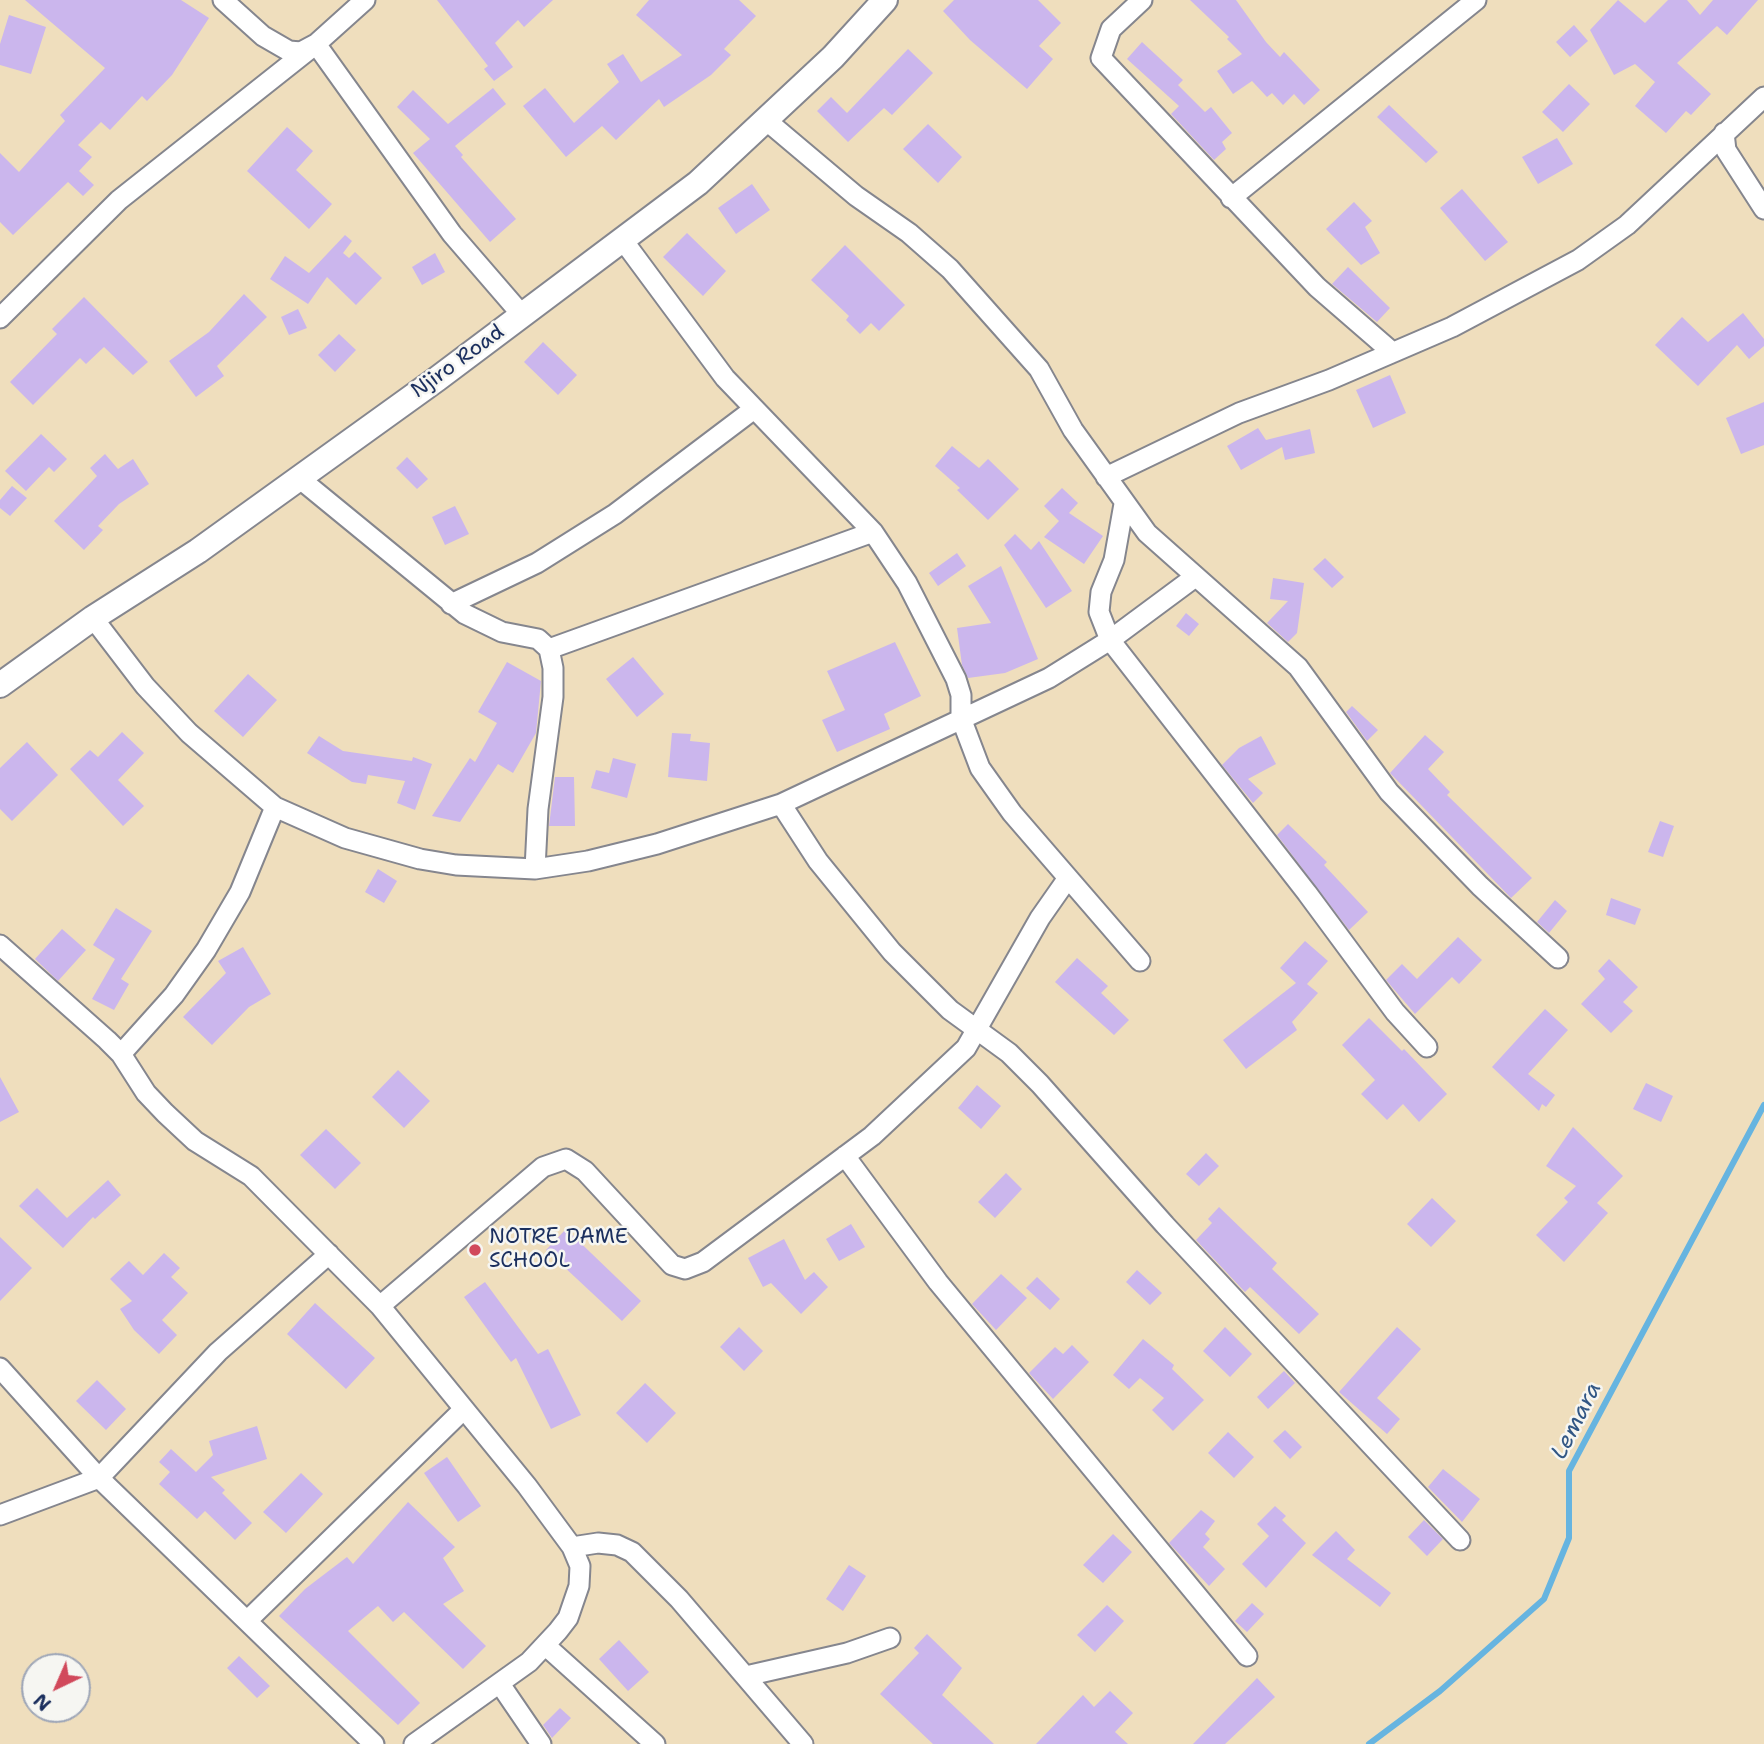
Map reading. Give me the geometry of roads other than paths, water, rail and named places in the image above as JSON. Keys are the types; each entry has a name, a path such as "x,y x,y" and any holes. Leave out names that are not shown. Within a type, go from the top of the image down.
{"street":[{"path":"223,0 263,36 289,51 301,52 316,44"},
{"path":"0,318 119,200 316,44 365,0"},
{"name":"Njiro Road","path":"3,678 198,551 698,183 767,121 885,0"},
{"path":"1142,0 1111,29 1101,58 1317,287 1392,352"},
{"path":"1231,198 1476,0"},
{"path":"316,44 452,234 522,315"},
{"path":"1106,477 1240,413 1329,380 1452,327 1578,260 1627,225 1764,97"},
{"path":"767,121 856,195 909,233 950,269 1039,369 1073,430 1147,533 1298,667 1390,792 1480,886 1558,958"},
{"path":"1724,134 1726,150 1764,209"},
{"path":"622,239 695,340 754,409 873,532 907,583 950,668 961,695 961,718 980,768 1012,813 1140,961"},
{"path":"452,604 537,563 615,514 754,409"},
{"path":"299,478 452,604 490,627 538,639 549,649 553,668 553,697 538,809 536,869"},
{"path":"1124,504 1114,560 1101,592 1099,612 1110,640 1307,893 1395,1012 1427,1047"},
{"path":"549,649 873,532"},
{"path":"93,618 145,686 189,733 275,807 345,838 420,859 456,865 536,869 588,861 657,844 781,804 961,718 1011,698 1110,640 1195,578"},
{"path":"781,804 818,861 892,952 950,1010 1009,1053 1040,1084 1165,1225 1460,1540"},
{"path":"121,1054 174,995 206,950 240,892 275,807"},
{"path":"380,1306 543,1167 566,1159 585,1171 662,1255 679,1269 703,1262 845,1156 948,1067 978,1031 1034,928 1068,878"},
{"path":"0,945 121,1054 146,1093 165,1114 195,1141 251,1176 380,1306 527,1486 572,1547 580,1566 579,1586 568,1618 546,1646 500,1684 414,1744"},
{"path":"845,1156 938,1282 1247,1656"},
{"path":"0,1515 99,1478 218,1352 329,1254"},
{"path":"0,1368 99,1478 374,1744"},
{"path":"248,1620 463,1410"},
{"path":"572,1547 598,1543 617,1545 632,1552 679,1599 803,1744"},
{"path":"746,1676 834,1656 890,1638"},
{"path":"546,1646 655,1744"},
{"path":"500,1684 541,1744"}],"waterway":[{"name":"Lemara","path":"1369,1744 1440,1691 1544,1599 1569,1538 1569,1471 1764,1105"}],"place":[{"name":"NOTRE DAME SCHOOL","path":"475,1250"}]}
